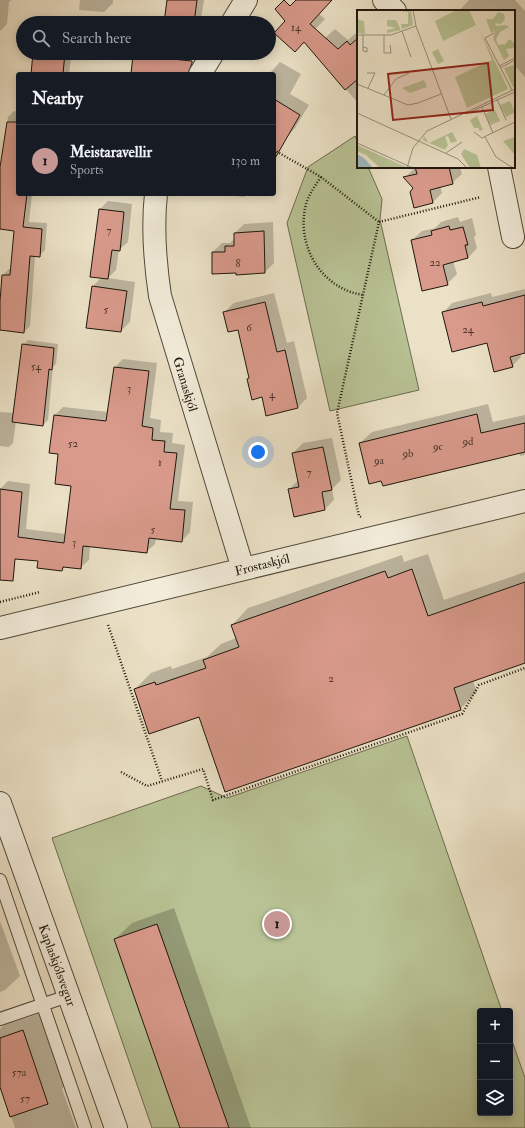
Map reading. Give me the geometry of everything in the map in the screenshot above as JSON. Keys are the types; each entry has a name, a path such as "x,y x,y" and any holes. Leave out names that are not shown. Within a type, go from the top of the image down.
{"street":[{"path":"236,16 246,0"},
{"path":"384,0 394,10"},
{"path":"201,72 209,60"},
{"path":"499,168 513,237"},
{"name":"Granaskjól","path":"156,196 153,234 155,265 160,296 243,569"},
{"name":"Frostaskjól","path":"0,628 525,500"},
{"name":"Kaplaskjólsvegur","path":"1,810 116,1128"}],"lane":[{"path":"0,880 85,1128"},
{"path":"0,1019 68,996"}],"path":[{"path":"276,151 321,177 379,222"},
{"path":"321,177 312,190 306,204 304,234 307,248 314,262 329,279 335,284 349,291 363,295"},
{"path":"379,222 504,191"},
{"path":"371,538 368,524 359,516 337,413 379,222"},
{"path":"100,604 162,781"},
{"path":"121,772 147,786 203,769 213,800 462,714 479,685 525,668"}],"green space":[{"path":"355,136 357,141 357,168 368,168 382,199 380,220 419,390 330,411 287,223 308,167"},
{"path":"407,736 501,1008 477,1008 477,1116 513,1116 513,1044 525,1078 525,1128 152,1128 52,838 201,786 227,798"}],"building":[{"path":"167,0 197,0 195,16 165,16"},
{"path":"284,0 290,6 296,0 332,0 310,24 338,49 347,41 350,45 357,39 357,80 345,90 304,42 295,52 276,35 276,31 285,21 275,9"},
{"path":"32,60 64,60 63,72 31,72"},
{"path":"132,60 192,61 189,72 131,72"},
{"path":"276,100 300,115 276,157"},
{"path":"7,122 16,122 16,196 27,196 23,227 42,229 40,257 30,256 24,333 0,330 2,275 10,275 14,231 0,229 0,167"},
{"path":"415,168 449,168 453,184 430,190 433,203 414,208 410,192 413,188 403,177 417,174"},
{"path":"99,209 124,212 120,251 112,250 108,279 90,277"},
{"path":"449,226 450,230 463,227 468,245 465,245 468,258 443,265 448,285 422,291 411,240 432,235 431,231"},
{"path":"264,231 265,273 236,275 236,273 212,274 212,252 225,252 225,246 234,246 234,233"},
{"path":"92,286 127,291 121,332 86,328"},
{"path":"525,295 525,353 510,357 513,367 494,372 487,343 452,352 442,312 482,302 483,306"},
{"path":"265,302 277,352 285,350 298,408 266,416 262,397 252,400 247,379 249,378 238,330 228,332 223,312"},
{"path":"22,344 54,348 52,370 49,369 43,426 12,422"},
{"path":"114,367 149,371 142,426 153,428 152,440 165,441 164,452 177,453 170,509 185,510 182,542 149,538 147,553 83,546 81,569 63,567 62,571 37,568 38,561 15,559 13,581 0,580 0,489 22,492 18,537 64,543 71,486 55,484 58,454 49,453 54,415 106,421"},
{"path":"477,414 481,433 525,423 525,452 383,486 381,481 369,484 359,443"},
{"path":"323,447 332,490 322,492 325,510 294,517 288,489 299,487 292,453"},
{"path":"412,569 428,616 525,582 525,663 454,688 461,710 225,792 199,717 149,734 134,689 155,682 156,685 206,668 203,660 239,647 231,625 385,571 388,578"},
{"path":"157,924 229,1128 180,1128 114,939"},
{"path":"23,1030 48,1104 10,1117 0,1087 0,1038"}],"place":[{"name":"Meistaravellir","path":"277,924"}]}
